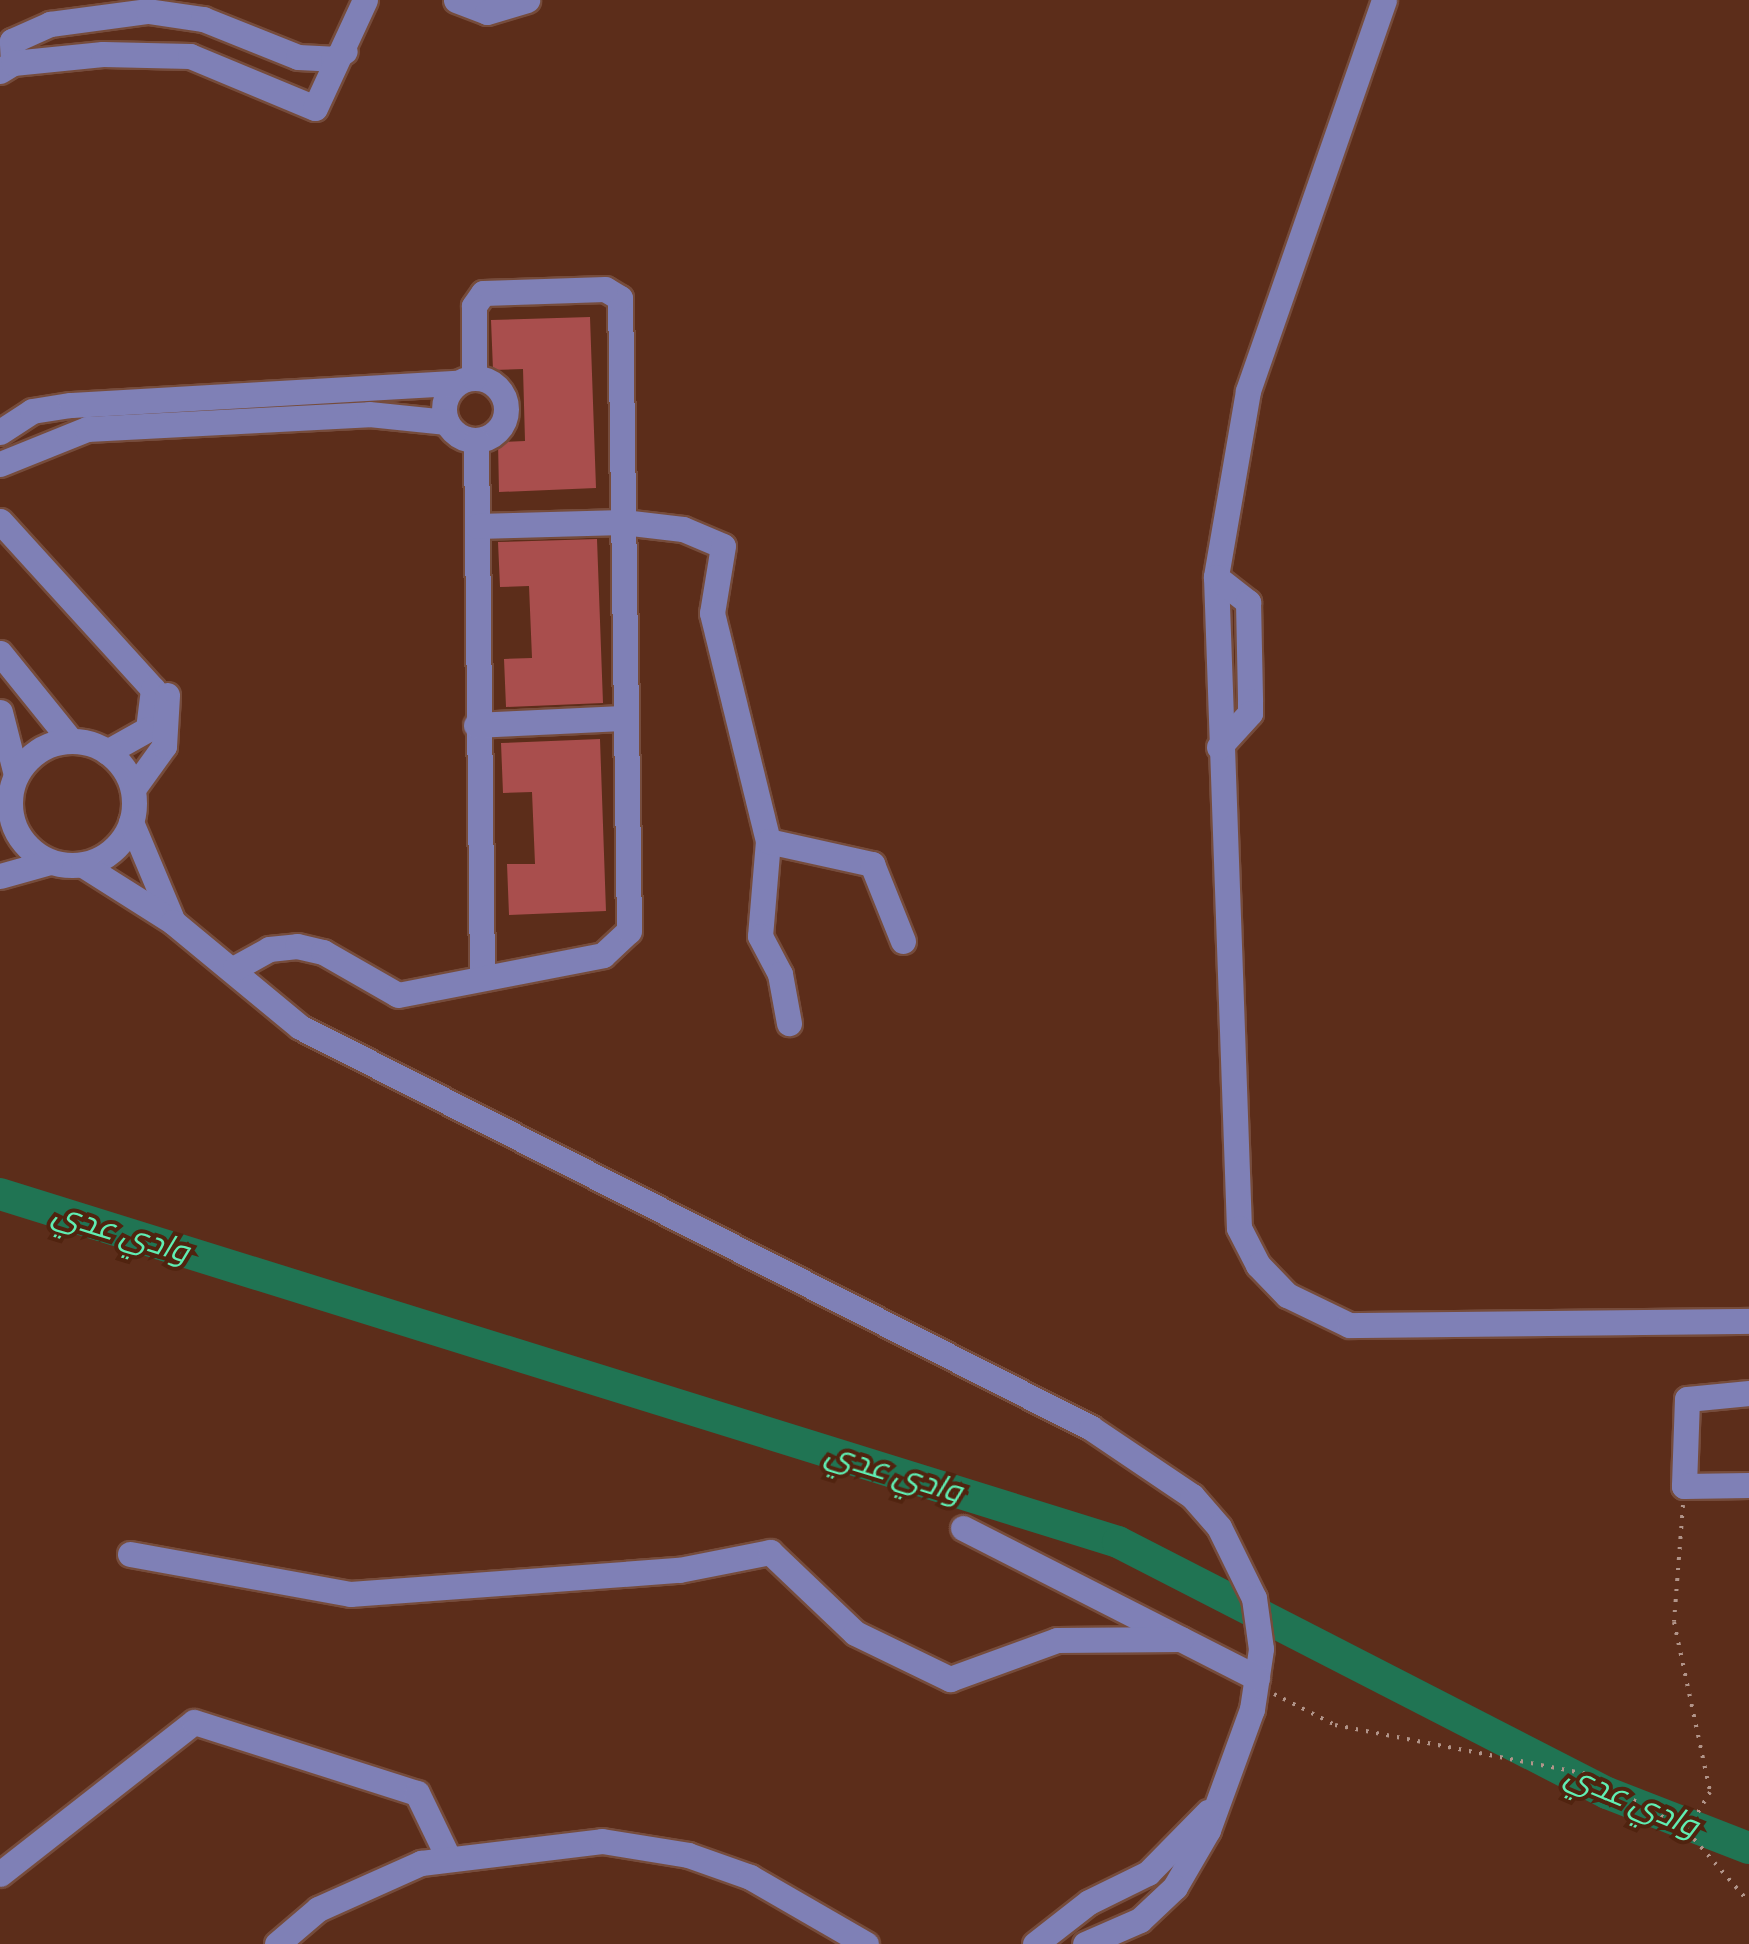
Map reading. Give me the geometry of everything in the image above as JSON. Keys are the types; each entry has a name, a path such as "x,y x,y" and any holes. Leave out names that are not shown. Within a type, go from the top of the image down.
{"street":[{"path":"344,51 333,58 298,57 199,18 148,10 50,24 12,42 7,67 190,56 315,108 344,51 365,0"},
{"path":"456,0 486,12 526,0"},
{"path":"1384,0 1248,391 1216,578 1236,1210 1246,1244 1272,1281 1349,1326 1749,1321"},
{"path":"190,56 199,18"},
{"path":"234,968 297,946 323,952 398,995 602,954 624,940 631,921 616,293 483,293 474,306 466,381 446,397 447,422"},
{"path":"0,432 32,411 70,406 491,382 505,404 498,428 476,440"},
{"path":"0,464 88,430 369,414 447,422 476,440"},
{"path":"476,440 476,726 482,978"},
{"path":"0,521 120,645 154,674 171,710 164,746 133,789 132,822 173,922"},
{"path":"477,526 623,522 682,529 723,546 712,613 768,841 760,936 780,974 788,1023"},
{"path":"107,752 148,730 156,702 120,645"},
{"path":"0,653 71,741"},
{"path":"0,712 16,775"},
{"path":"476,726 626,718"},
{"path":"50,862 22,841 4,818 16,775 39,750 71,741 107,752 133,789"},
{"path":"83,865 113,850 132,822"},
{"path":"768,841 872,864 903,941"},
{"path":"0,876 50,862 83,865 173,922 234,968 300,1027 776,1265 1157,1469 1192,1496 1235,1555 1254,1598 1256,1682 1211,1809 1208,1830 1175,1886 1140,1920 1085,1944"},
{"path":"1749,1392 1686,1399 1684,1486 1749,1485"},
{"path":"963,1528 1256,1682"},
{"path":"130,1554 350,1594 679,1570 770,1552 785,1558 856,1633 950,1679 1057,1640 1181,1640"},
{"path":"0,1874 194,1722 417,1793 448,1857"},
{"path":"1035,1944 1089,1902 1148,1873 1211,1809"},
{"path":"277,1944 364,1884 448,1857 602,1841 688,1855 796,1898 866,1944"}],"path":[{"path":"1684,1486 1674,1622 1710,1792 1688,1831"},
{"path":"1256,1682 1335,1725 1588,1774 1688,1831 1749,1902"}],"building":[{"path":"590,317 596,488 499,492 498,442 525,441 523,369 493,370 491,320"},
{"path":"597,539 603,703 506,707 504,659 532,658 529,586 500,587 498,542"},
{"path":"600,739 606,911 509,915 507,864 535,864 532,792 503,793 501,743"}],"waterway":[{"name":"وادي عدي","path":"0,1194 1118,1542 1607,1793 1749,1848"}]}
